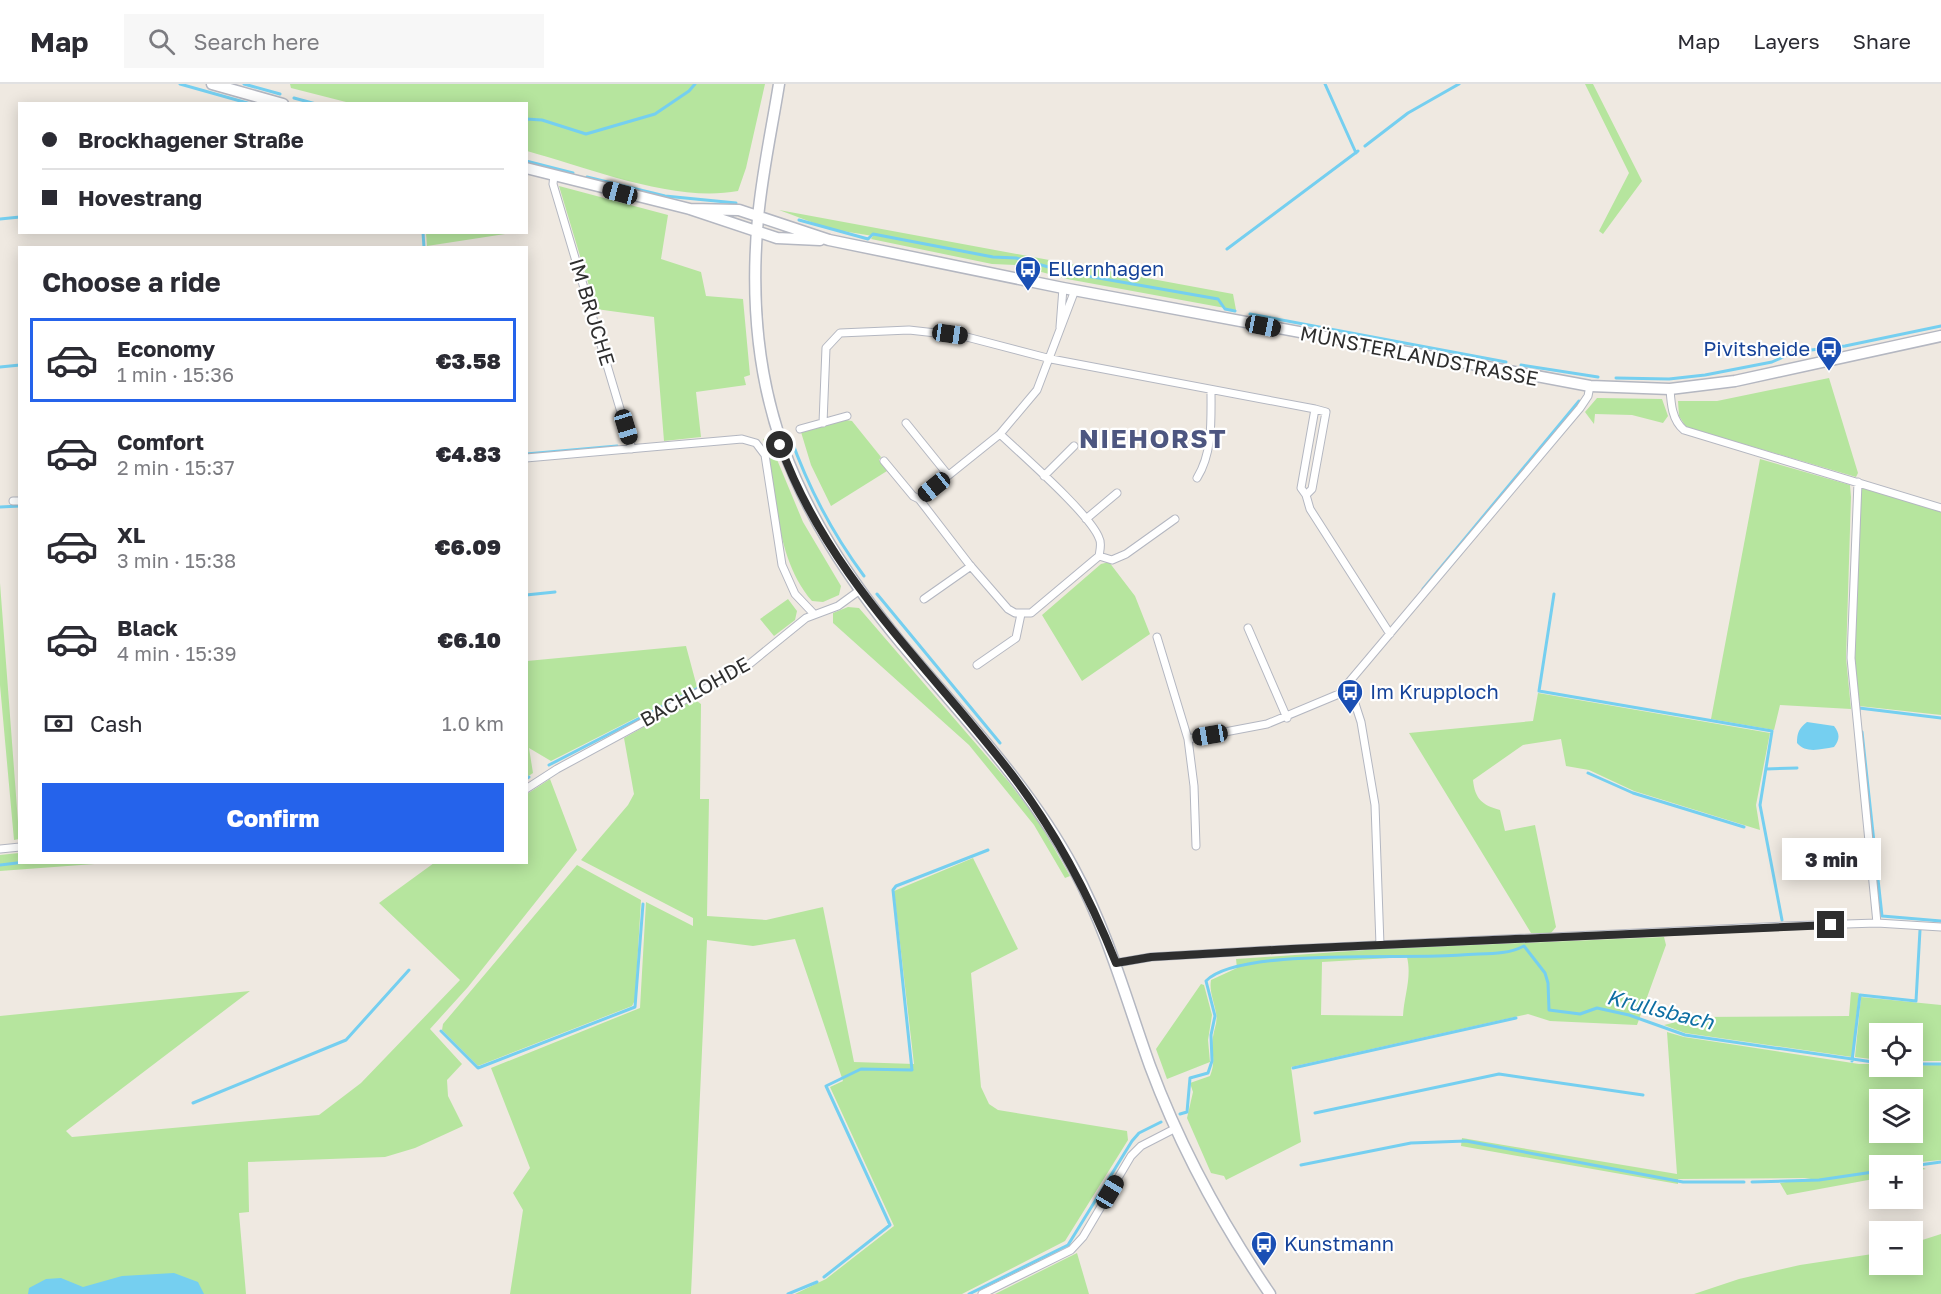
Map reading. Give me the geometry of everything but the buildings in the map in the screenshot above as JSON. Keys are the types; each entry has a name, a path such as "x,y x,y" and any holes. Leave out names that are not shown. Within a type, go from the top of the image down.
{"main road":[{"path":"212,84 277,102"},
{"path":"779,84 758,216 754,285 757,336 765,390 776,433 794,478 812,515 860,590 1011,774 1041,814 1083,886 1116,963 1151,1067 1176,1128 1206,1192 1269,1294"},
{"path":"528,169 690,209"},
{"name":"MÜNSTERLANDSTRASSE","path":"690,209 740,210 829,240 1063,288 1590,386 1670,389 1735,381 1941,336"},
{"name":"MÜNSTERLANDSTRASSE","path":"690,209 757,233 784,239 829,240"}],"street":[{"name":"IM BRUCHE","path":"555,176 553,184 632,449"},
{"path":"920,499 999,434 1037,390 1051,359 1060,328 1063,288"},
{"path":"1060,328 1069,313 1075,290"},
{"path":"823,423 826,348 840,333 909,330 936,332 986,341 1051,359 1326,412 1312,489 1306,495"},
{"path":"1188,739 1287,718 1339,694 1349,685 1580,408 1588,396 1590,386"},
{"path":"1670,389 1674,416 1684,430 1941,508"},
{"path":"1197,478 1204,466 1208,450 1211,390"},
{"path":"1315,409 1301,488 1306,495 1310,509 1390,634"},
{"path":"800,429 848,416"},
{"path":"906,423 948,475"},
{"path":"884,461 913,496 920,499 970,566 1008,609 1021,614 1031,613 1047,602 1099,556 1100,538 1086,519 999,434"},
{"path":"528,458 742,439 756,443 765,455 782,565 795,594 813,613"},
{"path":"1044,476 1074,446"},
{"path":"1858,482 1851,658 1877,923"},
{"path":"1086,519 1117,493"},
{"path":"1099,556 1112,560 1126,554 1175,519"},
{"path":"924,599 970,566"},
{"name":"BACHLOHDE","path":"528,788 557,769 747,666 813,613 838,606 860,590"},
{"path":"977,665 1016,638 1021,614"},
{"path":"1248,628 1287,718"},
{"path":"1157,637 1188,739 1194,786 1196,846"},
{"path":"1349,685 1361,722 1375,805 1380,945"},
{"path":"0,849 18,847"},
{"path":"1116,963 1151,957 1877,923 1941,927"},
{"path":"982,1294 1071,1250 1083,1237 1131,1156 1141,1146 1176,1128"}],"green space":[{"path":"290,84 765,84 746,168 738,191 713,193 687,192 632,182 528,151 528,102 346,102 291,88"},
{"path":"1585,84 1593,84 1642,181 1603,234 1599,231 1629,173"},
{"path":"559,186 668,215 661,259 701,272 706,296 743,299 750,375 744,377 746,385 696,392 701,437 664,441 654,317 596,309"},
{"path":"779,210 1233,294 1236,310 1067,279 1016,265 992,264 871,239 873,236 830,229"},
{"path":"426,234 505,234 427,246"},
{"path":"1829,378 1858,473 1856,477 1686,427 1679,416 1678,401 1717,401"},
{"path":"1597,398 1662,399 1668,416 1663,423 1632,415 1595,414 1594,424 1585,412"},
{"path":"846,420 852,421 881,457 879,460 887,471 831,506 811,465 801,432"},
{"path":"768,438 803,522 841,586 839,595 823,602 812,601 792,569 781,532 768,455 763,439"},
{"path":"1760,459 1850,485 1851,497 1846,658 1851,709 1780,705 1774,730 1711,719"},
{"path":"1863,488 1941,512 1941,715 1859,706 1855,659 1859,490"},
{"path":"1109,562 1135,596 1150,634 1082,681 1042,615 1101,564"},
{"path":"0,583 18,822 18,839 14,840 0,685"},
{"path":"788,599 797,611 795,620 774,636 760,619"},
{"path":"848,607 859,608 1008,781 1039,822 1070,876 1065,878 1034,825 969,745 833,623 833,613"},
{"path":"686,646 697,687 551,761 529,748 533,773 528,776 528,661"},
{"path":"1538,693 1770,733 1756,805 1760,830 1634,791 1589,770 1566,766 1561,739 1523,745 1473,780 1480,800 1500,810 1505,831 1535,825 1556,927 1551,933 1531,933 1409,733 1533,721"},
{"path":"694,699 701,704 700,799 709,799 707,916 766,920 823,907 854,1062 914,1064 894,891 973,858 1018,949 971,973 981,1087 989,1104 998,1110 1127,1131 1128,1140 1065,1241 962,1294 795,1294 826,1279 894,1226 830,1087 843,1081 795,939 753,946 707,940 691,1294 510,1294 523,1210 513,1193 530,1168 491,1068 640,1008 646,902 693,926 693,918 581,860 628,805 634,794 624,738"},
{"path":"550,779 577,850 468,987 430,1029 462,1064 447,1080 448,1096 463,1126 415,1148 385,1157 248,1162 249,1212 239,1213 246,1294 0,1294 0,1016 250,991 66,1131 72,1137 319,1115 361,1083 460,980 379,903 433,864 528,864 528,793"},
{"path":"18,853 18,864 94,864 0,871 0,855"},
{"path":"577,865 641,900 635,1000 632,1006 478,1066 442,1030 443,1024"},
{"path":"1664,937 1666,945 1637,1025 1550,1021 1528,1014 1291,1067 1301,1142 1226,1180 1224,1176 1211,1173 1187,1118 1193,1092 1190,1083 1210,1076 1213,1065 1212,1042 1216,1016 1211,980 1237,968 1236,959 1380,949","holes":["1407,957 1403,1016 1321,1015 1322,962"]},
{"path":"1201,984 1204,985 1212,1015 1208,1040 1210,1062 1167,1079 1156,1049"},
{"path":"1851,992 1859,993 1852,1057 1685,1033 1664,1025 1697,1017 1849,1016"},
{"path":"1861,997 1941,1005 1941,1061 1923,1061 1923,1023 1869,1023 1869,1059 1855,1057"},
{"path":"1667,1032 1684,1037 1869,1064 1869,1077 1923,1077 1923,1065 1941,1065 1941,1160 1923,1162 1923,1155 1869,1155 1869,1180 1787,1195 1780,1183 1811,1178 1678,1179 1678,1184 1461,1146 1462,1138 1677,1174"},
{"path":"1941,1234 1941,1294 1694,1294 1739,1279 1800,1265 1869,1255 1869,1275 1923,1275 1923,1240"},
{"path":"1077,1253 1089,1294 995,1294"}],"water":[{"path":"1807,722 1834,726 1838,736 1834,747 1814,750 1805,749 1797,743 1800,729"},
{"path":"174,1273 198,1282 204,1294 28,1294 29,1288 46,1279 61,1278 83,1287 122,1276"}],"waterway":[{"path":"180,84 244,102"},
{"path":"244,84 280,94"},
{"path":"528,119 542,120 586,134 655,114 689,91 695,84"},
{"path":"1325,84 1356,153"},
{"path":"1365,146 1408,113 1459,84"},
{"path":"294,98 309,102"},
{"path":"1227,249 1358,151"},
{"path":"528,162 573,173"},
{"path":"587,177 665,196 736,203"},
{"path":"0,219 18,217"},
{"path":"799,220 868,239 873,234 993,257 1016,258 1070,273 1218,299 1225,309 1235,311"},
{"path":"423,234 424,246"},
{"path":"1250,314 1506,362"},
{"path":"1616,378 1669,379 1705,375 1772,362 1794,352 1845,346 1941,326"},
{"path":"0,367 18,365"},
{"path":"1521,365 1598,377"},
{"path":"1423,589 1579,401"},
{"path":"790,436 822,509 841,543 864,576"},
{"path":"528,454 617,446"},
{"path":"0,507 18,506"},
{"path":"528,595 555,592"},
{"path":"877,594 1000,743"},
{"path":"1554,594 1539,691 1772,731 1760,805 1782,920"},
{"path":"549,765 698,688"},
{"path":"1859,711 1859,708 1941,718"},
{"path":"1862,732 1882,916 1941,921"},
{"path":"1766,769 1797,768"},
{"path":"1588,773 1633,793 1744,827"},
{"path":"824,1277 890,1225 826,1086 861,1069 912,1070 893,890 896,886 988,850"},
{"path":"0,865 18,863"},
{"path":"441,1031 478,1068 635,1007 643,904"},
{"path":"1852,1061 1860,995 1916,1001 1920,930"},
{"name":"Krullsbach","path":"1180,1114 1187,1112 1190,1078 1208,1073 1212,1061 1211,1035 1215,1016 1206,981 1224,970 1252,963 1287,959 1493,954 1524,946 1545,973 1548,983 1549,1010 1580,1014 1597,1008 1629,1015 1685,1035 1869,1061"},
{"path":"193,1103 346,1040 409,970"},
{"path":"1293,1068 1516,1018"},
{"name":"Krullsbach","path":"1923,1064 1941,1064"},
{"path":"1315,1113 1499,1074 1643,1095"},
{"name":"Krullsbach","path":"969,1294 1068,1245 1132,1141 1139,1133 1161,1122"},
{"path":"1301,1165 1411,1143 1466,1141 1683,1182 1744,1182"},
{"path":"1923,1164 1941,1162"},
{"path":"1752,1182 1819,1180 1869,1173"},
{"path":"788,1294 817,1282"}],"place":[{"name":"Ellernhagen","path":"1028,292"},
{"name":"Pivitsheide","path":"1829,372"},
{"name":"Im Krupploch","path":"1350,715"},
{"name":"Kunstmann","path":"1264,1267"}],"district":[{"name":"NIEHORST","path":"1153,439"}],"route":[{"path":"780,445 812,515 834,553 860,590 899,640 976,730 1041,814 1083,886 1116,963 1151,957 1291,949 1831,925"}]}
